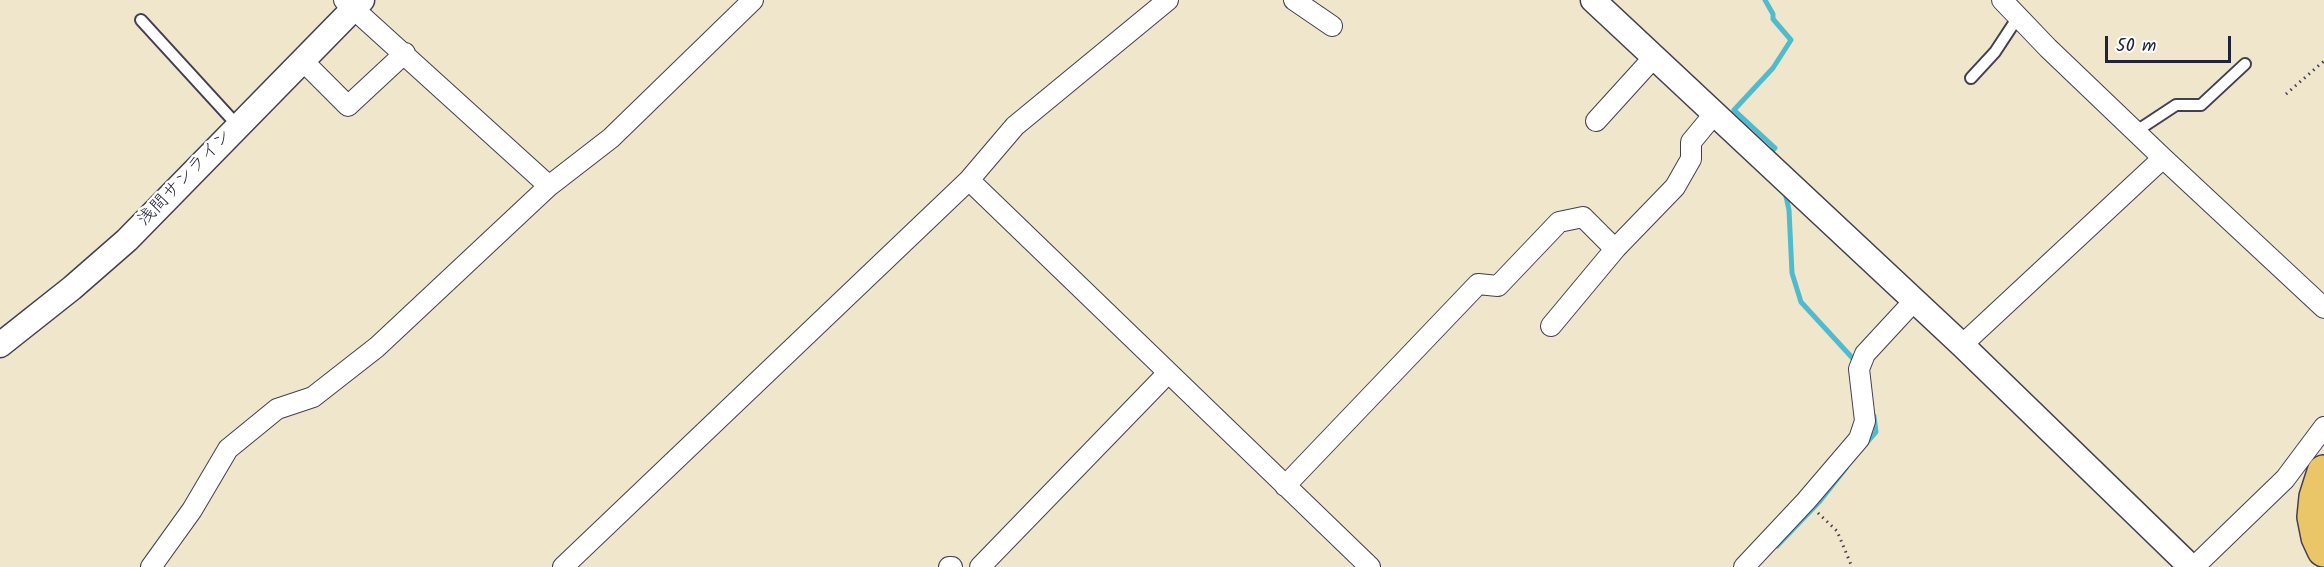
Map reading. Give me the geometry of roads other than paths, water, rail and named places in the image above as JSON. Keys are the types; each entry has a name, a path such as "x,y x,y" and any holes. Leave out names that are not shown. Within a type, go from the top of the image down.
{"highway":[{"path":"2324,472 2316,496 2314,517 2318,537 2324,550"}],"street":[{"path":"151,567 192,510 228,449 277,409 313,397 377,347 549,186 611,138 753,0"},
{"path":"563,567 969,180 1015,126 1168,0"},
{"path":"1294,0 1332,26"},
{"path":"1593,0 1962,345 2193,567 2285,479 2324,427"},
{"path":"2002,0 2135,132 2324,308"},
{"path":"353,3 549,186"},
{"name":"浅間サンライン","path":"0,345 104,261 302,60 353,3"},
{"path":"302,60 348,106 405,53"},
{"path":"1596,121 1655,56"},
{"path":"1551,326 1616,248 1675,187 1691,159 1691,142 1715,112"},
{"path":"1962,345 2163,158"},
{"path":"969,180 1370,567"},
{"path":"1285,486 1478,284 1498,286 1559,222 1583,217 1616,248"},
{"path":"1744,567 1806,501 1859,439 1865,421 1859,369 1865,354 1914,301"},
{"path":"980,567 1168,373"}],"lane":[{"path":"1971,78 1995,52 2018,16"},
{"path":"141,20 238,126"},
{"path":"2135,132 2176,105 2201,105 2245,64"}],"waterway":[{"path":"1765,0 1773,14 1773,19 1791,40 1773,68 1734,110 1775,148 1768,155"},
{"path":"1785,192 1789,210 1792,273 1801,302 1857,363"},
{"path":"1865,445 1876,432 1874,416"},
{"path":"1777,546 1820,501 1846,468"}]}
